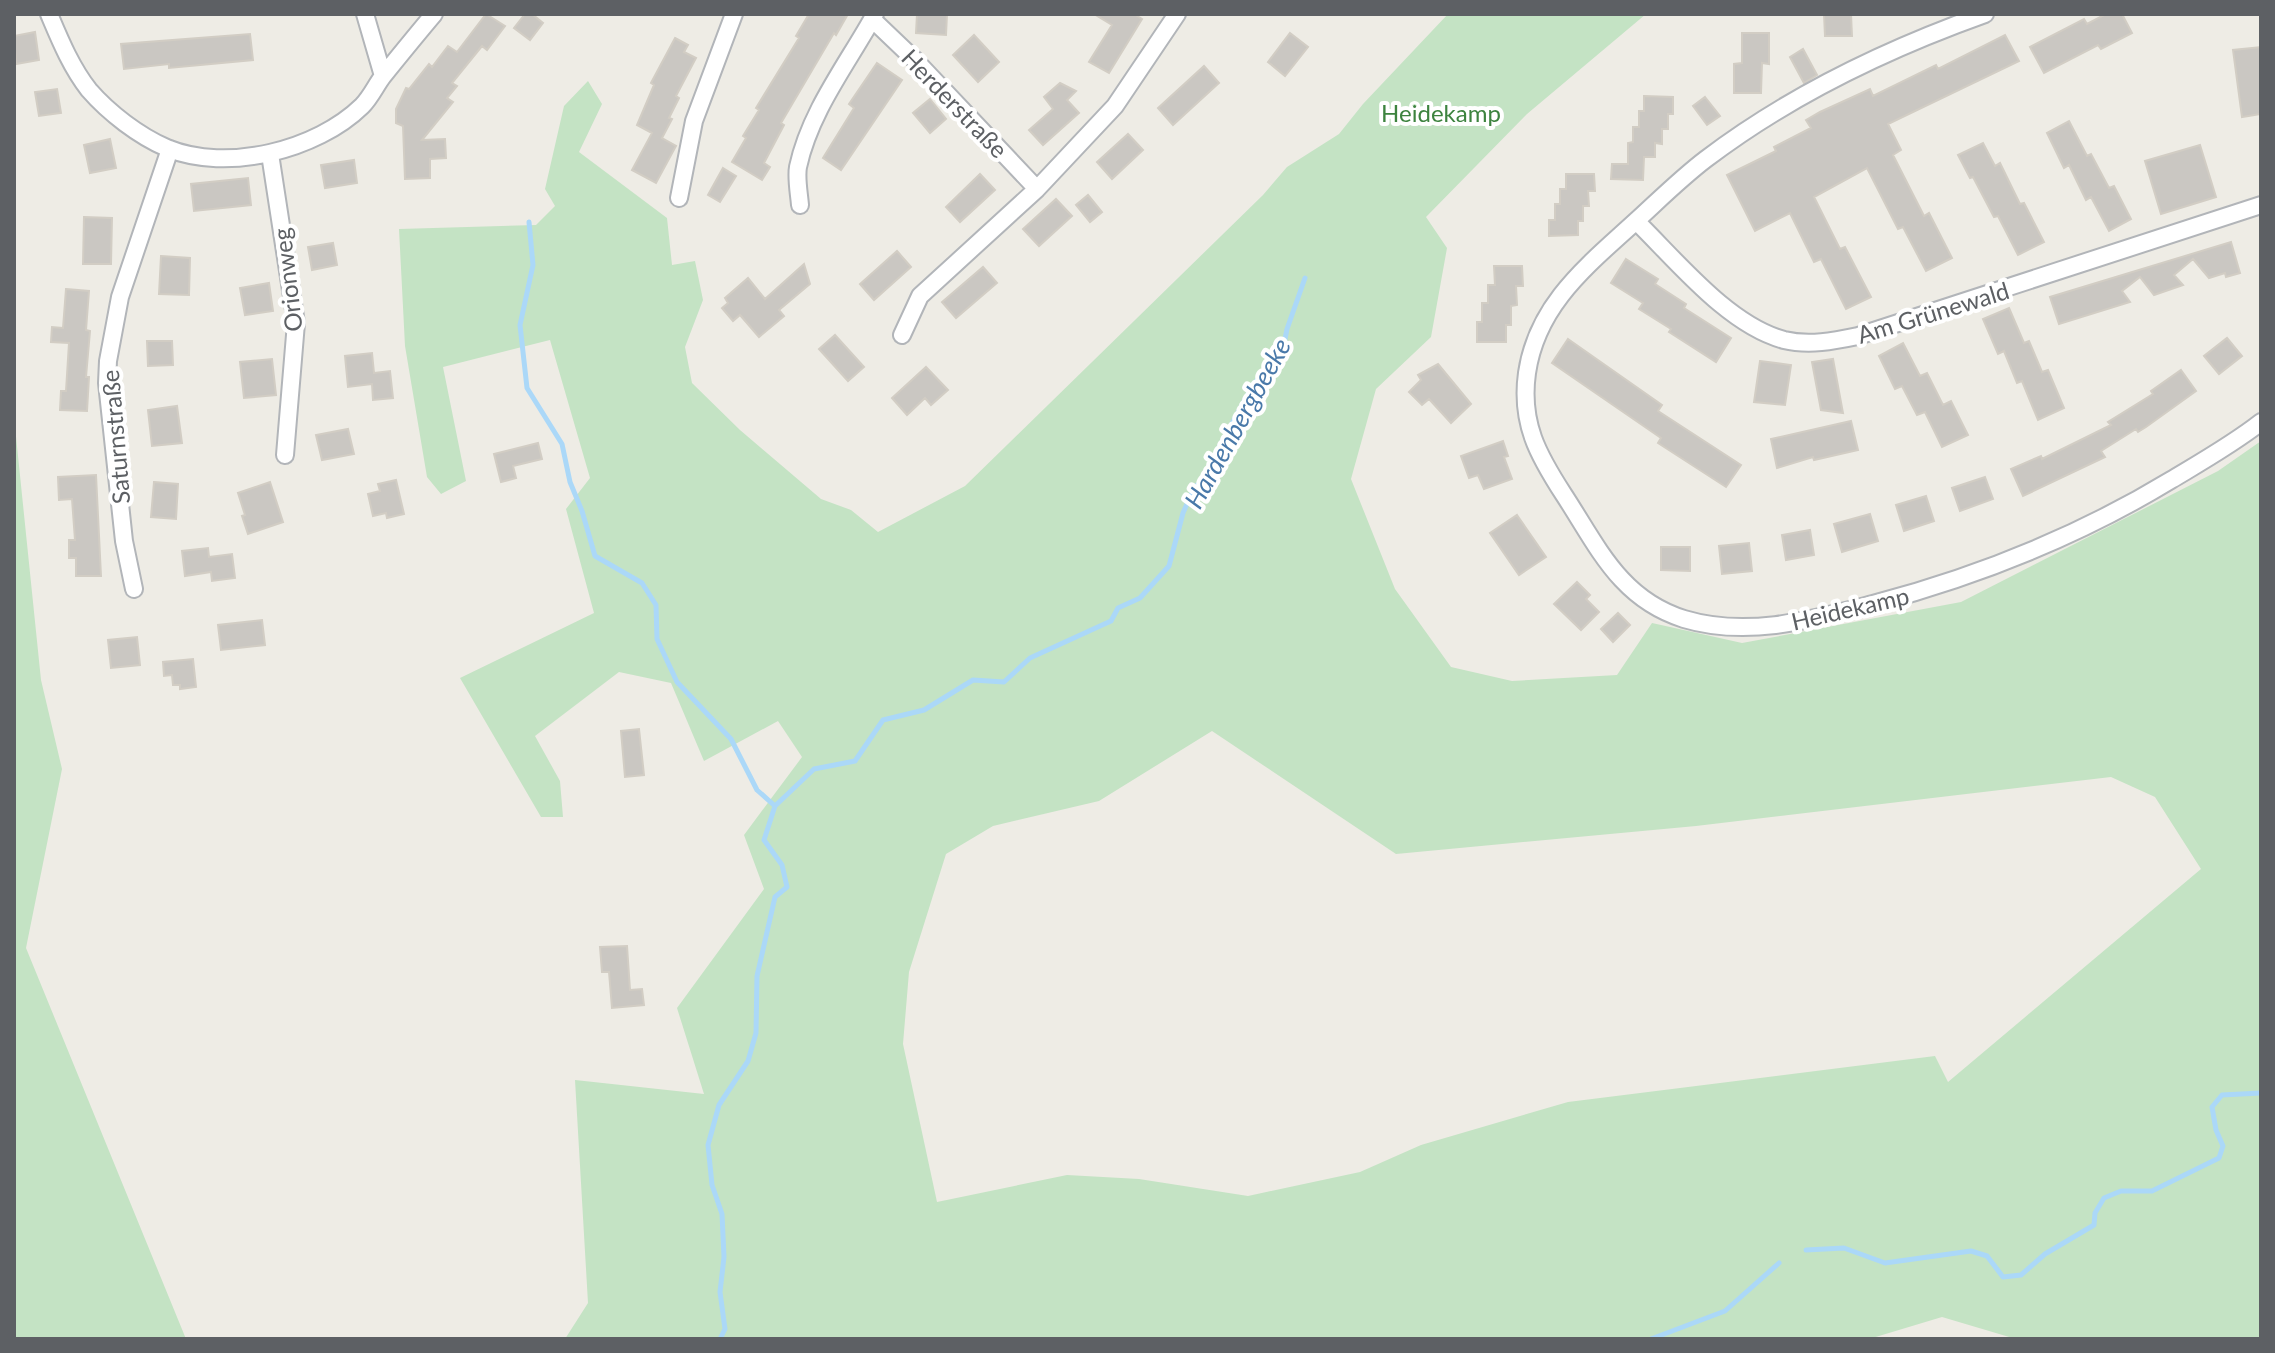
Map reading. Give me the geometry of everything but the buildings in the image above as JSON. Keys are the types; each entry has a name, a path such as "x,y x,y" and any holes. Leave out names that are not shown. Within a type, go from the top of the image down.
{"street":[{"path":"49,14 74,68 90,91 119,118 170,149 210,157 243,158 305,144 337,125 363,105 434,14"},
{"path":"365,14 383,76"},
{"path":"679,198 694,121 734,14"},
{"path":"902,335 920,296 1037,189 1115,106 1177,14"},
{"name":"Heidekamp","path":"1985,14 1943,29 1866,64 1768,117 1699,165 1636,221 1568,284 1545,318 1534,345 1527,377 1532,440 1549,472 1616,575 1635,595 1680,618 1735,629 1763,627 1848,611 1969,576 2042,548 2129,506 2261,422"},
{"name":"Herderstraße","path":"800,205 797,169 812,130 829,91 873,17 1037,189"},
{"name":"Saturnstraße","path":"134,589 124,541 107,383 108,361 120,297 170,149"},
{"name":"Orionweg","path":"270,154 296,323 285,455"},
{"name":"Am Grünewald","path":"1636,221 1727,310 1784,340 1816,343 1858,336 2261,205"}],"green space":[{"path":"1448,14 1646,14 1527,114 1426,217 1447,248 1431,337 1376,389 1351,479 1395,589 1451,667 1512,681 1617,675 1652,623 1742,643 1961,602 2218,471 2261,441 2261,1339 2016,1339 1942,1317 1869,1339 565,1339 588,1303 575,1080 704,1094 677,1008 764,889 744,835 802,757 778,721 704,761 671,683 619,672 535,736 560,781 563,817 541,817 460,678 594,613 566,509 590,478 550,340 443,367 466,481 441,494 427,477 405,346 399,229 536,225 555,206 545,189 564,106 588,81 602,104 579,152 667,218 672,265 695,261 703,300 685,347 692,383 740,430 821,499 851,510 878,532 965,486 1263,195 1287,167 1339,134 1363,104","holes":["1212,731 1396,854 1696,826 2111,777 2155,797 2201,869 1948,1082 1935,1056 1568,1102 1421,1145 1360,1172 1248,1196 1139,1179 1067,1175 937,1202 903,1044 909,972 946,854 993,826 1099,801"]},
{"path":"14,417 41,680 62,769 26,948 186,1339 14,1339"}],"waterway":[{"path":"529,222 533,265 520,325 527,388 562,444 570,482 595,556 642,583 656,605 657,639 677,682 731,739 757,790 775,806 764,840 782,865 787,887 775,897 757,976 756,1033 748,1061 719,1105 708,1145 712,1185 722,1214 724,1257 720,1292 725,1329 720,1339"},
{"name":"Hardenbergbeeke","path":"775,806 814,769 855,761 883,720 924,710 973,680 1004,682 1030,658 1111,621 1118,608 1140,598 1169,566 1183,513 1194,488 1210,473 1217,451 1253,385 1283,349 1305,278"},
{"path":"1806,1250 1844,1248 1885,1263 1971,1251 1987,1256 2003,1277 2021,1275 2045,1254 2094,1225 2095,1213 2104,1198 2121,1191 2152,1191 2219,1158 2223,1146 2212,1107 2222,1095 2261,1093"},
{"path":"1651,1339 1725,1311 1779,1263"}]}
